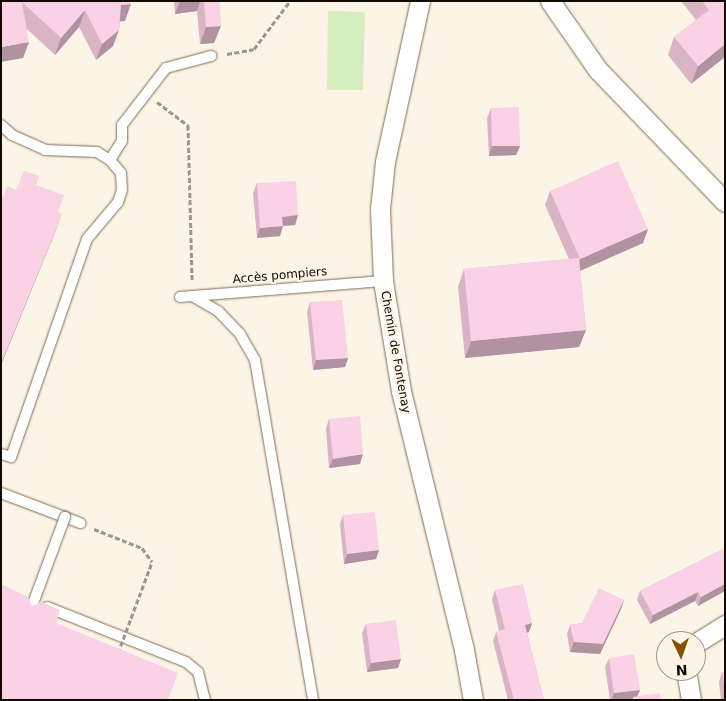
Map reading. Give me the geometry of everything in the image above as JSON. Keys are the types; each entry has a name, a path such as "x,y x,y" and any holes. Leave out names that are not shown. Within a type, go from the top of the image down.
{"street":[{"name":"Chemin de Fontenay","path":"420,1 385,162 380,209 382,281 401,391 464,650 472,700"},
{"path":"550,1 598,70 725,202"},
{"path":"706,637 725,625"},
{"path":"688,681 691,700"}],"lane":[{"path":"110,160 122,141 122,125 166,68 211,56"},
{"path":"1,125 12,135 45,150 97,152 110,160 120,173 122,190 118,202 87,239 11,457 1,454"},
{"name":"Accès pompiers","path":"180,297 382,281"},
{"path":"192,296 218,312 240,334 256,360 313,700"},
{"path":"1,493 80,524"},
{"path":"26,623 65,517"},
{"path":"18,596 186,662 198,672 205,700"}],"path":[{"path":"211,56 254,49 290,1"},
{"path":"146,94 188,125 192,296"},
{"path":"80,524 142,548 152,562 115,663"}],"green space":[{"path":"328,11 365,12 363,90 327,90"}],"building":[{"path":"1,1 129,1 131,4 121,5 119,30 102,44 85,10 61,38 22,2 29,42 1,47"},
{"path":"204,1 220,1 221,26 206,27"},
{"path":"702,1 725,1 725,44 698,66 674,37 709,10"},
{"path":"519,107 520,146 492,146 491,108"},
{"path":"618,161 648,229 580,259 550,191"},
{"path":"24,171 39,176 36,185 64,195 58,212 62,214 1,363 1,200 8,186 16,190"},
{"path":"296,181 298,215 282,217 283,226 260,228 257,183"},
{"path":"579,258 586,330 471,341 464,269"},
{"path":"342,300 348,358 316,360 310,302"},
{"path":"360,416 363,454 333,459 329,419"},
{"path":"375,512 379,550 347,554 343,515"},
{"path":"725,548 725,584 701,597 698,592 653,615 640,591"},
{"path":"1,584 28,597 32,606 41,602 60,610 56,623 178,673 168,700 1,700"},
{"path":"523,584 532,623 525,625 544,700 514,700 496,632 505,629 495,590"},
{"path":"599,588 624,600 603,644 574,642 570,625 582,623"},
{"path":"396,620 401,659 371,663 366,624"},
{"path":"634,654 640,690 614,693 609,658"},
{"path":"722,672 725,672 725,691"},
{"path":"660,693 661,700 633,700 633,697"}]}
